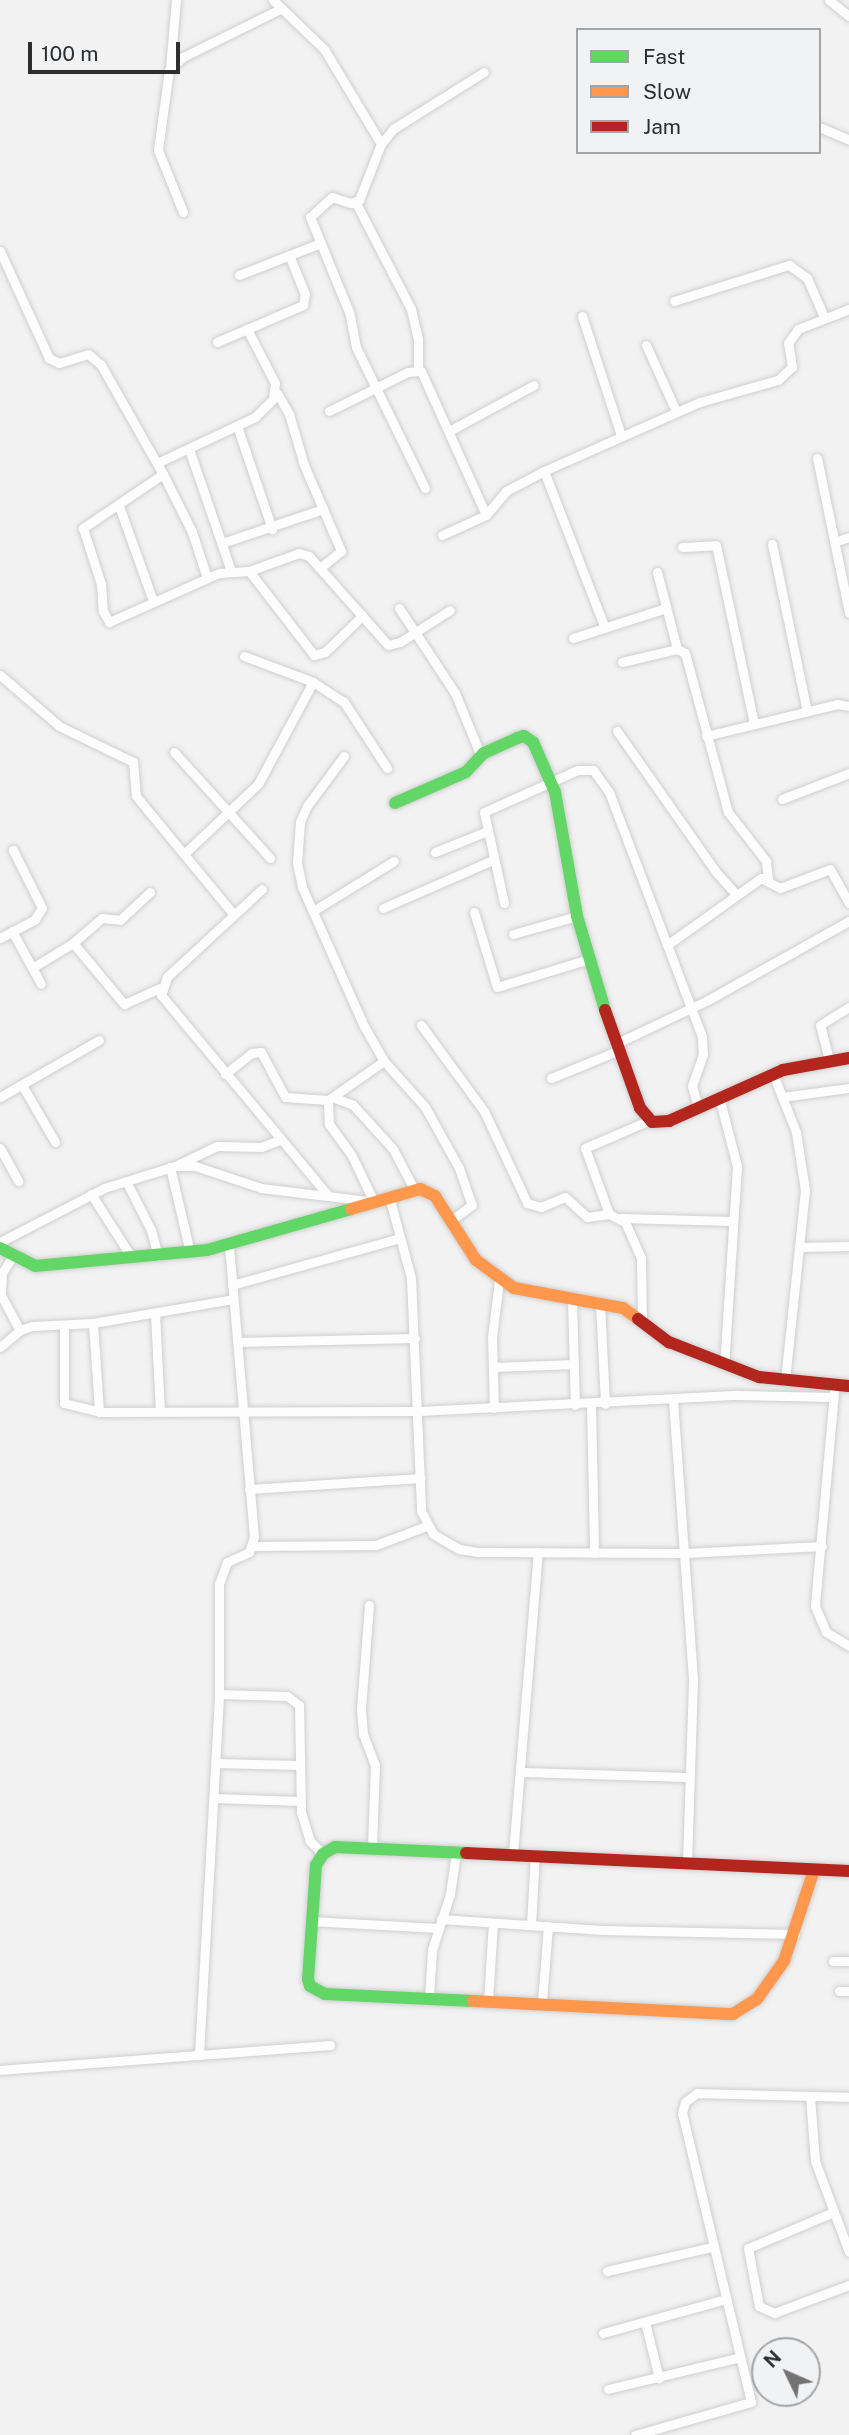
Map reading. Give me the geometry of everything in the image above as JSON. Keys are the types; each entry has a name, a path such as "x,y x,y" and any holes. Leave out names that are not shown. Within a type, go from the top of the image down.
{"street":[{"path":"176,0 158,150 183,212"},
{"path":"273,0 324,49 381,144"},
{"path":"829,0 849,16"},
{"path":"169,69 183,57 282,8"},
{"path":"356,203 365,193 381,144 404,121 484,72"},
{"path":"821,128 849,140"},
{"path":"425,488 374,389 351,332 349,312 310,223 313,211 332,197 356,203 411,309 418,340 418,370 428,379 486,515"},
{"path":"239,275 318,244"},
{"path":"0,251 49,358 59,363 88,354 97,360 163,474 192,532 207,578"},
{"path":"217,342 306,301 289,256"},
{"path":"674,301 789,265 807,278 824,317"},
{"path":"442,535 486,515 506,491 544,471 676,411 786,374 792,366 788,343 792,335 824,317 849,309"},
{"path":"582,316 621,435"},
{"path":"247,329 276,393 289,414 341,551 320,568"},
{"path":"646,345 676,411"},
{"path":"330,411 418,370"},
{"path":"451,430 534,385"},
{"path":"157,463 255,417 276,393"},
{"path":"237,426 272,529"},
{"path":"189,449 231,571"},
{"path":"817,458 834,542 844,567 849,613"},
{"path":"544,471 605,628"},
{"path":"163,474 83,528 99,573 105,618 116,621 153,601 207,578 231,571 249,570 299,552 320,568 388,645 418,631 450,610"},
{"path":"119,506 153,601"},
{"path":"222,543 272,529 323,509"},
{"path":"834,542 849,537"},
{"path":"772,544 807,711"},
{"path":"682,547 716,545 754,724"},
{"path":"249,570 314,655 325,652 362,616"},
{"path":"657,572 677,649 687,656 706,736 729,812 766,861 768,879"},
{"path":"399,608 418,631 455,693 481,755"},
{"path":"573,638 666,608"},
{"path":"622,662 677,649"},
{"path":"244,656 313,682 351,710 387,768"},
{"path":"0,675 59,726 133,762 136,796 234,915"},
{"path":"185,853 230,813 270,767 313,682"},
{"path":"706,736 807,711 849,706"},
{"path":"617,731 716,872 736,894"},
{"path":"395,803 466,772 481,755 517,738 528,737 552,782 577,916 616,1047 640,1108 650,1120 662,1123 773,1074 829,1060 849,1058"},
{"path":"174,752 270,858"},
{"path":"344,756 307,806 300,822 297,863 313,911 384,1062 425,1107 470,1195 469,1210 450,1222"},
{"path":"504,903 482,818 490,806 586,769 600,776 704,1045 692,1086 698,1107"},
{"path":"782,799 849,774"},
{"path":"435,852 485,832"},
{"path":"0,937 38,916 42,908 13,850"},
{"path":"383,908 493,860"},
{"path":"313,911 394,861"},
{"path":"667,945 754,880 768,879 780,888 830,869 849,903"},
{"path":"74,943 124,1004 160,988 262,889"},
{"path":"32,968 74,943 102,918 120,920 150,892"},
{"path":"474,912 497,987 589,959"},
{"path":"513,934 577,916"},
{"path":"551,1078 691,1009 847,926"},
{"path":"12,931 41,984"},
{"path":"160,988 166,1003 326,1193"},
{"path":"829,1060 820,1025 849,1007"},
{"path":"421,1025 484,1111 527,1203 541,1207 565,1197 587,1217 609,1214 621,1218 733,1221"},
{"path":"0,1097 99,1040"},
{"path":"225,1074 252,1053 261,1052 285,1097 331,1099 354,1105 393,1149 414,1189"},
{"path":"371,1201 352,1156 328,1124 331,1099 384,1062"},
{"path":"773,1074 796,1132 805,1190 785,1381"},
{"path":"22,1085 55,1142"},
{"path":"782,1097 849,1088"},
{"path":"719,1097 737,1166 724,1365"},
{"path":"609,1214 585,1148 650,1120"},
{"path":"0,1242 91,1194 173,1167 217,1146 261,1147 279,1140"},
{"path":"0,1148 18,1181"},
{"path":"173,1167 195,1166 261,1188 326,1193 371,1201"},
{"path":"173,1167 190,1252"},
{"path":"126,1181 151,1230 158,1256"},
{"path":"0,1248 12,1257 35,1266 52,1267 190,1252 229,1244 414,1189 435,1196 476,1260 499,1281 514,1288 623,1308 642,1319 669,1342 724,1365 834,1390"},
{"path":"91,1194 132,1258"},
{"path":"389,1196 411,1278 426,1526 459,1549 685,1553 822,1546"},
{"path":"621,1218 635,1238 641,1258 642,1319"},
{"path":"232,1285 400,1238"},
{"path":"229,1244 253,1546"},
{"path":"800,1247 849,1246"},
{"path":"12,1257 2,1273 1,1295 20,1330"},
{"path":"494,1409 499,1281"},
{"path":"0,1347 20,1330 93,1324 233,1299"},
{"path":"572,1299 575,1405"},
{"path":"600,1304 605,1404"},
{"path":"155,1313 160,1411"},
{"path":"93,1324 99,1412"},
{"path":"64,1325 61,1396 68,1407 99,1412 494,1409 834,1390 849,1386"},
{"path":"237,1342 415,1338"},
{"path":"494,1367 574,1364"},
{"path":"834,1390 817,1618 826,1632 849,1646"},
{"path":"673,1400 693,1681 687,1864"},
{"path":"591,1404 593,1553"},
{"path":"250,1489 421,1478"},
{"path":"199,2054 216,1763 221,1571 227,1562 253,1546 376,1545 426,1526"},
{"path":"513,1854 538,1552"},
{"path":"369,1605 360,1710 363,1734 375,1765 372,1848"},
{"path":"219,1694 276,1695 295,1700 300,1714 298,1765 303,1827 323,1854"},
{"path":"216,1763 298,1765"},
{"path":"520,1772 690,1777"},
{"path":"214,1798 299,1801"},
{"path":"814,1870 796,1934 770,1983 745,2010 733,2014 317,1992 308,1979 316,1865 323,1854 335,1847 456,1854 535,1854 849,1871"},
{"path":"429,1998 439,1924 450,1894 456,1854"},
{"path":"531,1925 535,1854"},
{"path":"310,1921 493,1923 796,1934"},
{"path":"488,2000 493,1923"},
{"path":"542,2002 548,1926"},
{"path":"833,1961 849,1961"},
{"path":"0,2070 330,2045"},
{"path":"635,2435 749,2405 682,2113 685,2102 697,2093 849,2097"},
{"path":"810,2097 815,2161 831,2213 849,2252"},
{"path":"831,2213 748,2248 759,2306 774,2314 849,2285"},
{"path":"607,2272 712,2247"},
{"path":"603,2333 726,2299"},
{"path":"645,2322 659,2378"},
{"path":"608,2389 740,2357"}],"traffic: fast":[{"path":"395,803 466,772 484,753 517,738 524,736 533,742 555,792 577,916 605,1010"},
{"path":"0,1248 35,1266 207,1250 351,1209"},
{"path":"466,1853 335,1847 323,1854 316,1865 308,1979 310,1986 325,1994 473,2001"}],"traffic: slow":[{"path":"351,1209 420,1189 435,1196 476,1260 514,1288 623,1308 638,1319"},
{"path":"473,2001 733,2014 757,1999 784,1961 814,1870"}],"traffic: jam":[{"path":"605,1010 640,1108 652,1122 669,1121 783,1070 849,1058"},
{"path":"638,1319 669,1342 759,1377 849,1386"},
{"path":"466,1853 849,1871"}]}
